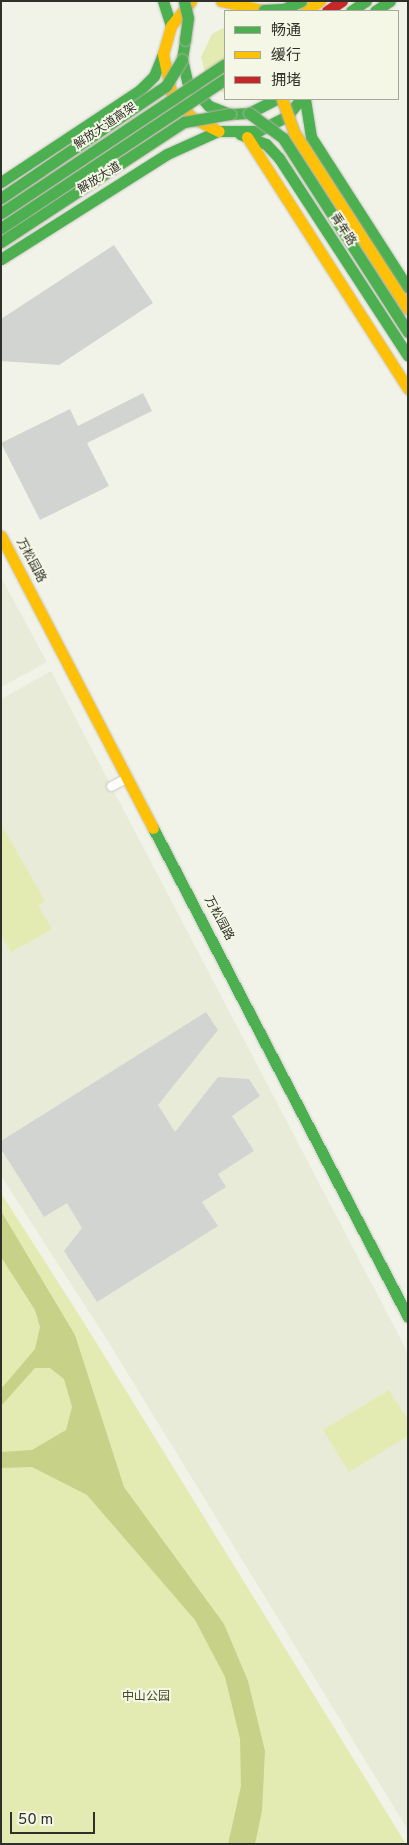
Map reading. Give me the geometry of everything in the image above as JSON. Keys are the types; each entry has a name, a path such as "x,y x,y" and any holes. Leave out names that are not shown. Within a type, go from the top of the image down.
{"main road":[{"path":"163,1 171,26"},
{"path":"1,198 166,86 182,59 189,26 184,1"},
{"path":"1,182 140,90 154,76 171,26 192,1"},
{"path":"221,1 261,10"},
{"path":"285,1 294,10"},
{"path":"274,10 284,9 301,1"},
{"path":"306,10 320,1"},
{"path":"329,10 342,1"},
{"path":"352,10 366,1"},
{"path":"376,10 390,1"},
{"path":"163,54 166,79 179,105 190,117 218,131 244,135 273,126 302,100"},
{"path":"182,59 192,91 208,106 230,114"},
{"name":"解放大道高架","path":"1,213 224,65"},
{"name":"解放大道高架","path":"1,228 224,80"},
{"path":"1,242 184,122 230,114 249,113 274,100"},
{"path":"282,100 291,127 408,310"},
{"name":"青年路","path":"303,100 311,137 408,288"},
{"path":"249,113 266,122 283,138 408,332"},
{"name":"解放大道","path":"1,260 173,150 218,131"},
{"path":"244,135 408,389"},
{"name":"青年路","path":"244,135 266,144 279,158 408,356"},
{"name":"万松园路","path":"1,536 408,1317"}],"street":[{"path":"111,786 128,777"}],"shaded area":[{"path":"1,577 47,662 1,687"},
{"path":"51,671 408,1353 408,1830 104,1335 1,1176 1,699"},
{"path":"1,1211 75,1335 124,1487 224,1624 248,1681 265,1751 262,1811 255,1844 228,1844 241,1786 240,1739 225,1677 195,1620 87,1495 32,1467 1,1468 1,1452 32,1450 66,1430 72,1407 64,1379 50,1368 35,1368 1,1406 1,1389 35,1349 40,1327 35,1310 1,1257"}],"green space":[{"path":"224,28 224,93 207,81 201,57 212,34"},
{"path":"1,824 45,901 38,905 52,929 11,952 1,935"},
{"name":"中山公园","path":"1,1193 81,1318 406,1844 1,1844"},
{"path":"389,1390 408,1420 408,1436 349,1472 323,1430"}],"building":[{"path":"114,245 153,303 59,365 1,361 1,319"},
{"path":"143,393 152,411 87,443 109,486 40,520 1,443 70,409 78,426"},
{"path":"206,1012 218,1030 158,1105 175,1132 218,1077 249,1079 260,1096 232,1116 254,1151 218,1174 226,1187 202,1202 218,1226 97,1302 64,1251 82,1228 67,1203 44,1217 1,1149 1,1141"}],"traffic: fast":[{"path":"163,1 171,26"},
{"path":"184,1 188,18 185,40"},
{"path":"264,10 284,9 301,1"},
{"path":"352,10 366,1"},
{"path":"376,10 390,1"},
{"path":"185,40 182,59 187,81 209,106 230,114 249,113 274,100"},
{"path":"1,182 140,90 154,76 163,54"},
{"path":"1,198 166,86 182,59"},
{"path":"1,213 224,65"},
{"path":"1,228 224,80"},
{"path":"219,131 258,131 287,116 300,100"},
{"path":"305,100 311,137 408,288"},
{"path":"249,113 283,138 408,332"},
{"path":"1,242 184,122 230,114"},
{"path":"1,259 167,154 218,131"},
{"path":"240,134 266,144 279,158 408,356"},
{"path":"153,828 408,1317"}],"traffic: slow":[{"path":"191,1 171,26 163,54 171,92 191,117 219,131"},
{"path":"221,1 262,10"},
{"path":"306,10 320,1"},
{"path":"282,100 295,134 408,309"},
{"path":"247,137 408,389"},
{"path":"1,536 153,828"}],"traffic: jam":[{"path":"328,10 342,1"}]}
